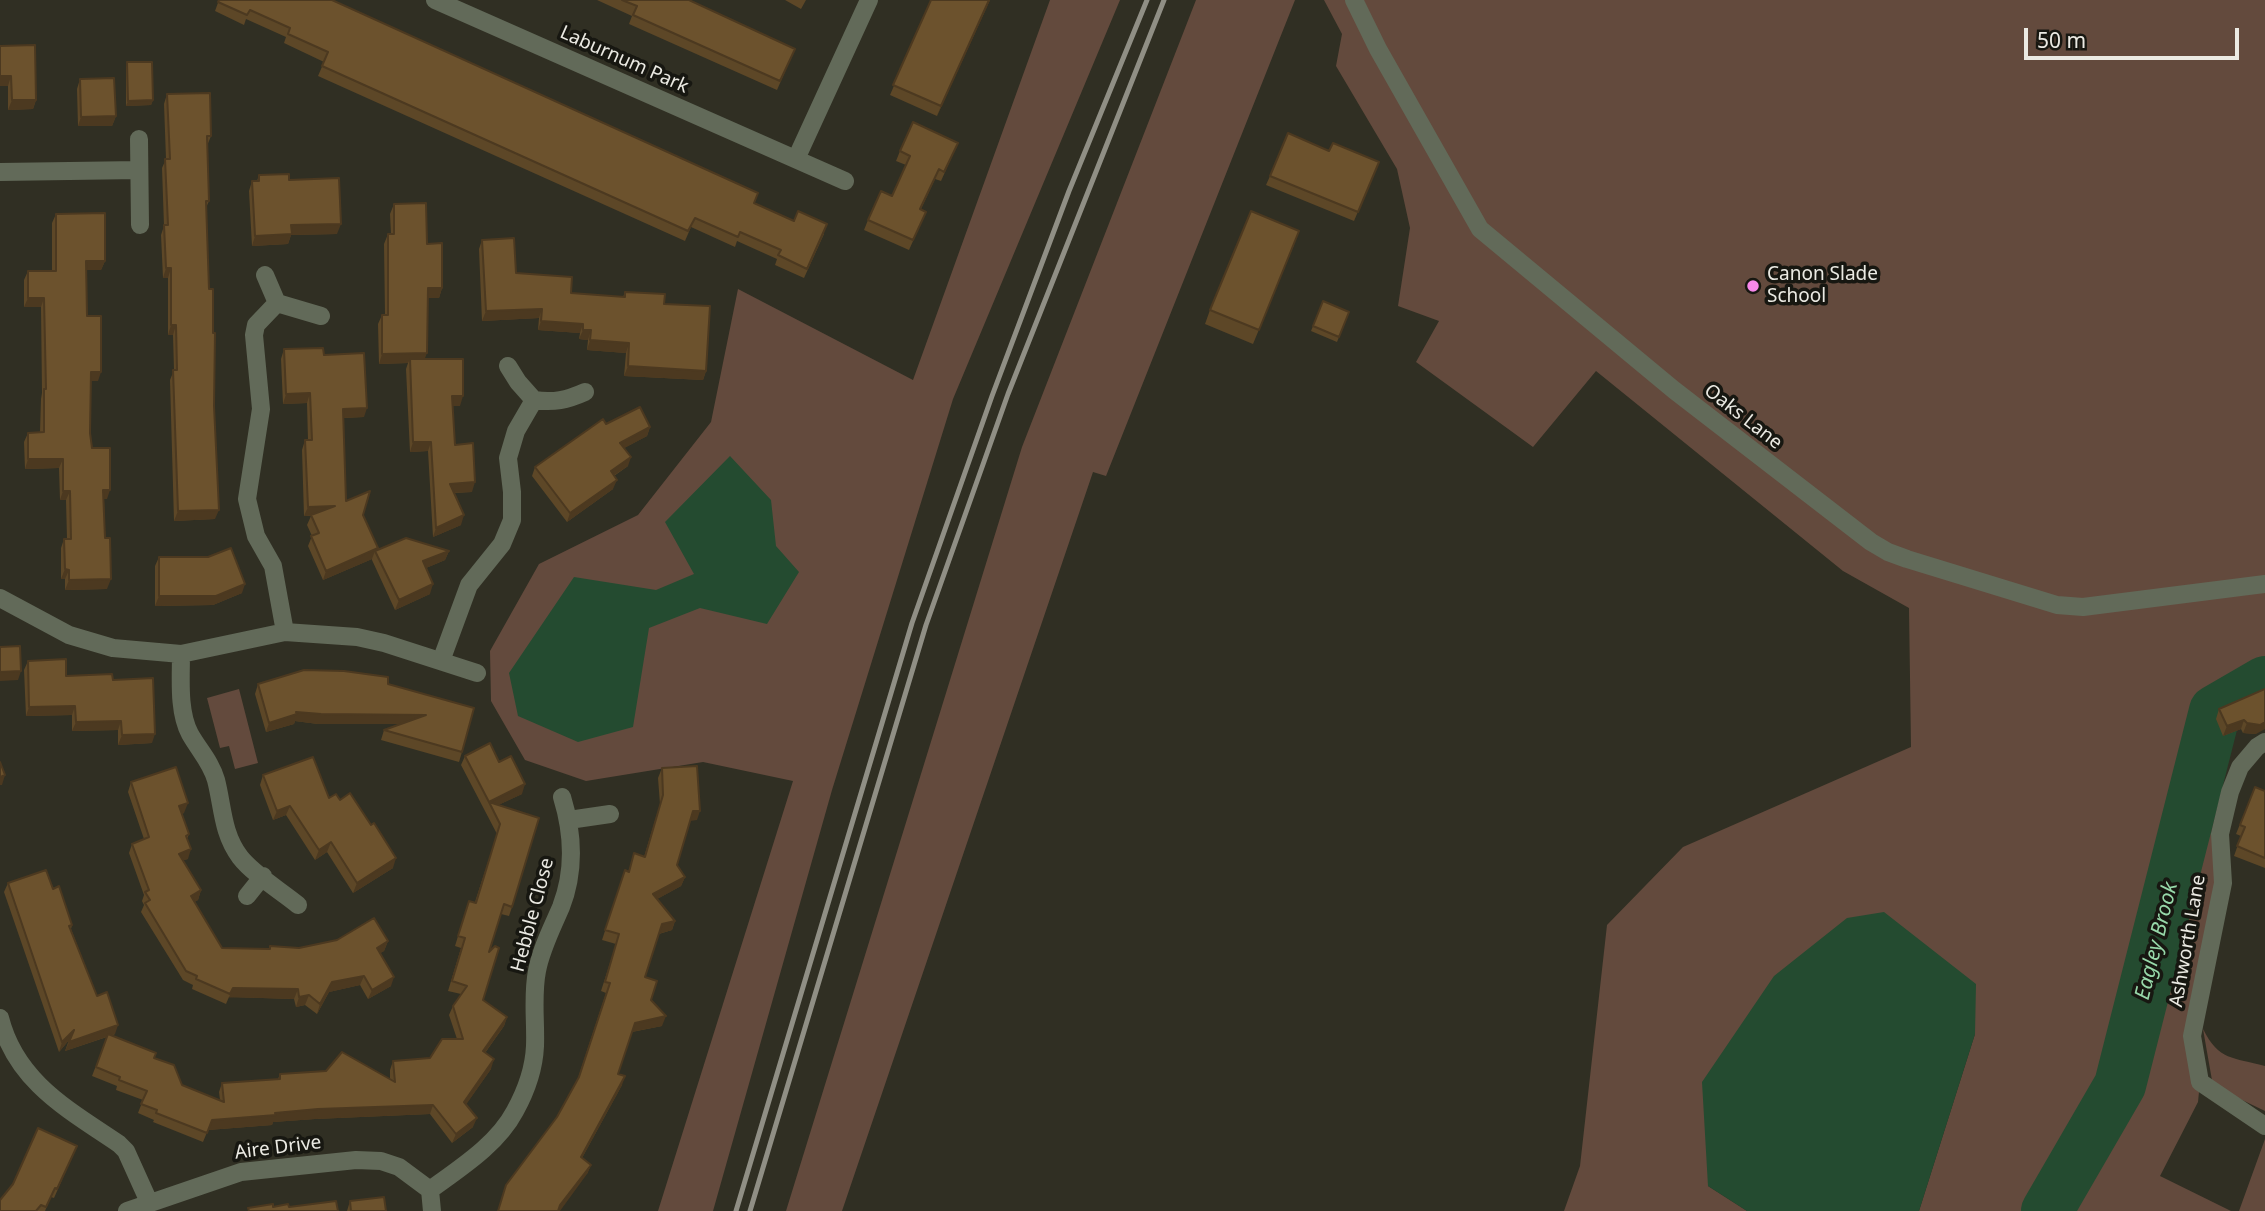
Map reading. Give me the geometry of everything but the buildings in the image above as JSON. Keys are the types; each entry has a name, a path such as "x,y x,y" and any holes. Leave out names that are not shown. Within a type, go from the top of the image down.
{"street":[{"name":"Laburnum Park","path":"435,0 845,181"},
{"path":"796,159 869,0"},
{"name":"Oaks Lane","path":"1354,0 1378,49 1480,229 1674,390 1871,542 1907,559 2057,605 2083,607 2265,584"},
{"path":"139,139 140,225"},
{"path":"0,172 139,170"},
{"path":"265,275 277,303"},
{"path":"277,303 321,316"},
{"path":"277,303 256,325 254,335 261,409 247,499 256,536 273,566 285,632"},
{"path":"508,366 534,400 566,400 586,392"},
{"path":"441,661 469,585 502,544 512,520 508,458 516,431 534,400"},
{"path":"0,598 69,635 113,648 181,654 285,632 357,637 477,673"},
{"path":"181,654 181,695 188,732 211,765 223,823 231,843 242,859 298,905"},
{"name":"Ashworth Lane","path":"2265,742 2257,747 2240,767 2230,792 2220,834 2223,883 2192,1037 2200,1082 2265,1126"},
{"name":"Hebble Close","path":"430,1190 485,1148 514,1114 529,1082 535,1048 537,970 569,878 569,820 562,797"},
{"path":"569,820 610,814"},
{"path":"247,896 263,876"},
{"path":"0,1018 3,1031 23,1069 54,1100 120,1144 126,1151 149,1202"},
{"name":"Aire Drive","path":"127,1211 241,1171 356,1160 381,1161 399,1167 430,1190"},
{"path":"430,1190 432,1211"}],"shaded area":[{"path":"1050,0 1120,0 953,399 832,790 713,1211 658,1211 793,781 703,762 586,781 525,760 491,701 490,651 539,564 638,515 711,422 738,289 913,380"},
{"path":"1196,0 1295,0 1106,476 1093,472 842,1211 786,1211 1022,447"},
{"path":"1324,0 2265,0 2265,682 2215,711 2198,780 2223,883 2192,1036 2200,1082 2198,1102 2160,1176 2231,1211 1919,1211 1975,1034 1708,1186 1747,1211 1564,1211 1580,1166 1607,925 1683,847 1911,747 1909,608 1843,571 1596,371 1533,447 1416,362 1439,321 1398,306 1410,228 1397,169 1336,66 1342,34"},
{"path":"730,456 771,500 776,546 799,572 767,624 700,608 649,628 633,727 578,742 518,716 509,673 574,577 656,590 694,574 665,522"},
{"path":"239,689 258,763 235,769 229,746 220,748 207,698"},
{"path":"1884,912 1976,984 1975,1034 1919,1211 1747,1211 1708,1186 1702,1082 1774,976 1847,918"},
{"path":"2203,1029 2221,1052 2236,1059 2265,1066 2265,1111 2213,1086"},
{"path":"2265,1139 2265,1211 2239,1211"}],"waterway":[{"name":"Eagley Brook","path":"2047,1211 2120,1085 2215,711 2265,682"}],"railway":[{"path":"736,1211 912,623 992,396 1069,191 1147,0"},
{"path":"750,1211 926,625 1008,394 1164,0"}],"place":[{"name":"Canon Slade School","path":"1753,286"}]}
